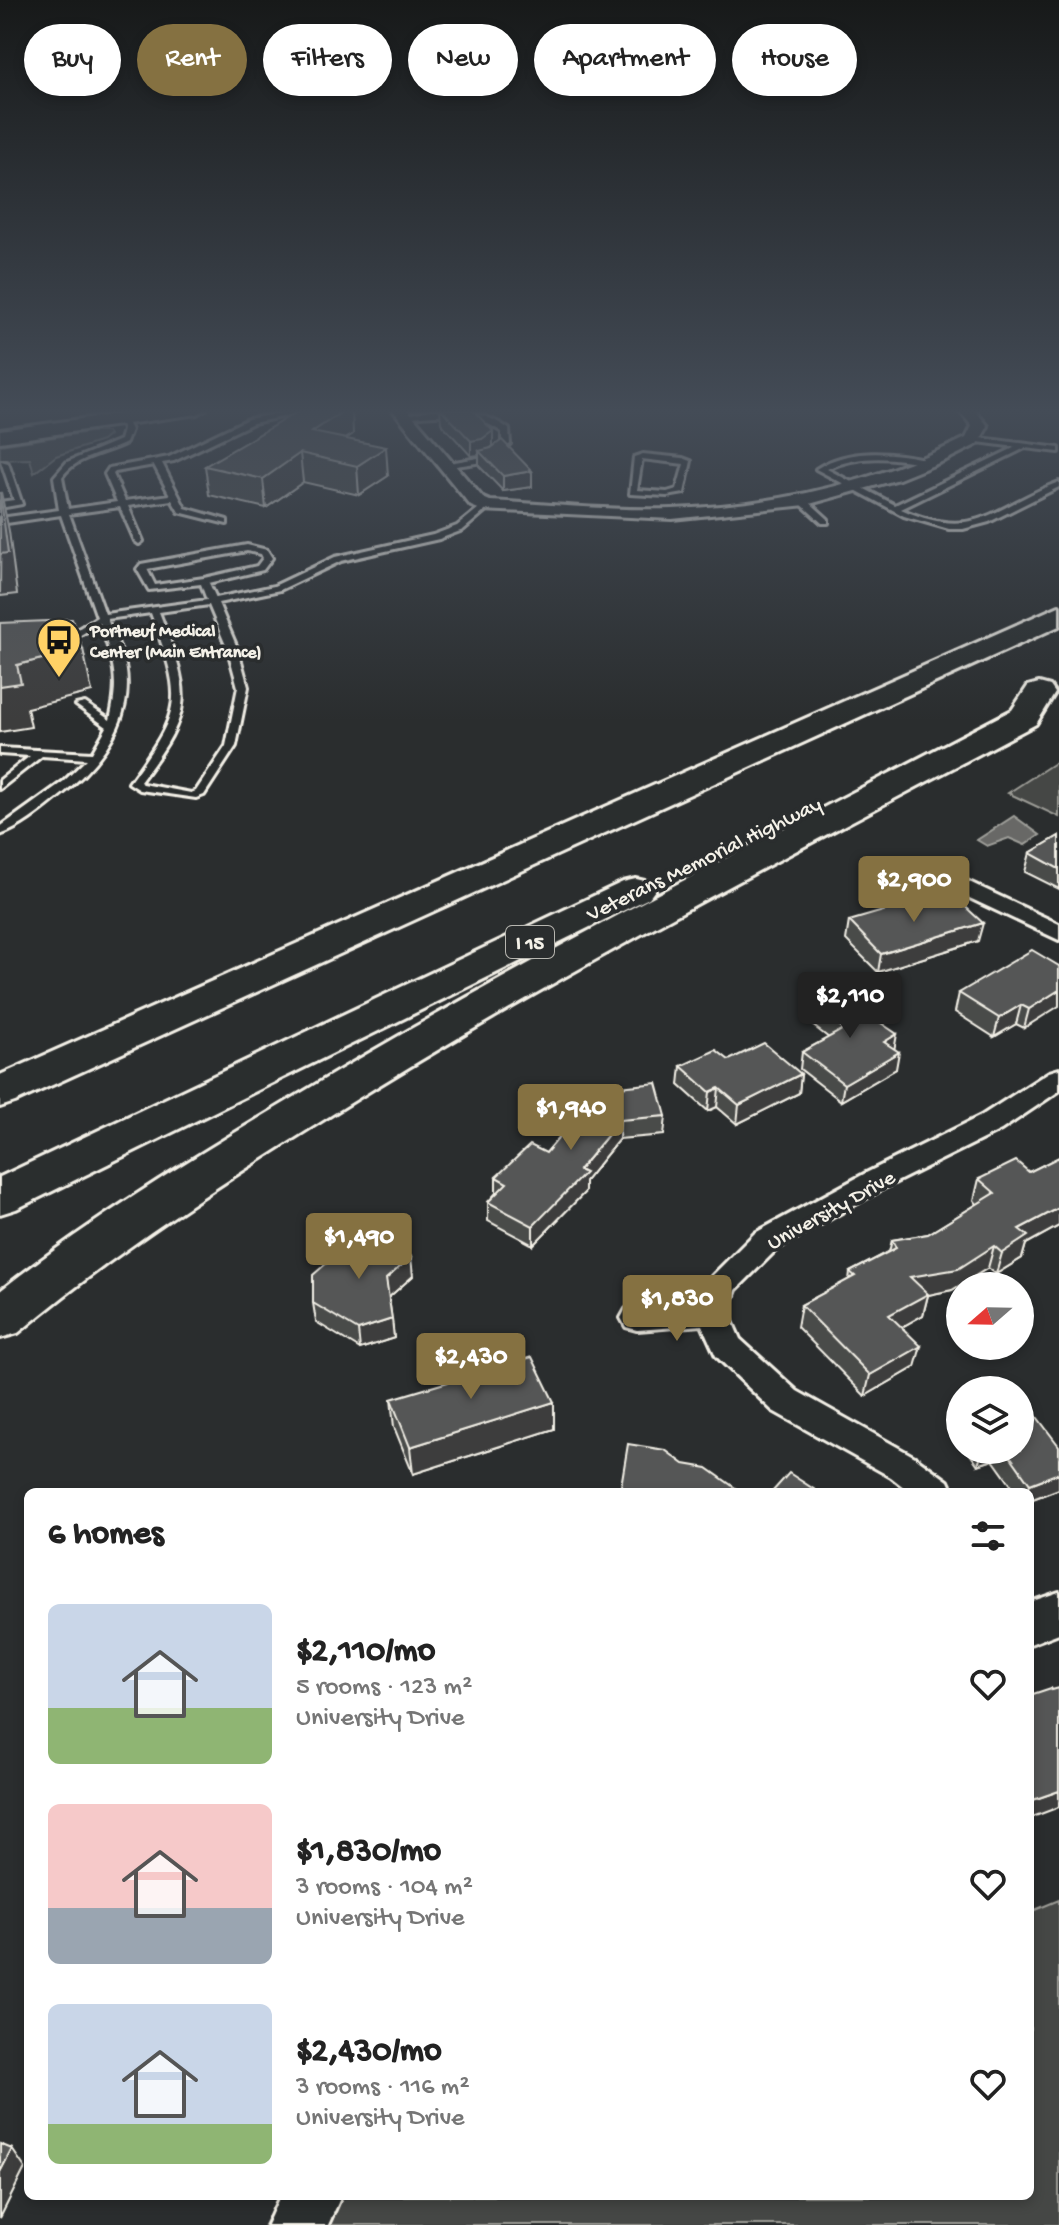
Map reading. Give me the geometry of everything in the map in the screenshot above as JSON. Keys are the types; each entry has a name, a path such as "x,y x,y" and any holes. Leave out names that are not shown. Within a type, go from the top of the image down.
{"highway":[{"path":"0,1092 1059,615"},
{"path":"0,1319 184,1186 400,1050 1024,717 1049,688"},
{"name":"Veterans Memorial Highway","path":"0,1197 1049,688"},
{"path":"0,1061 178,993 365,930"}],"street":[{"path":"649,513 684,513"},
{"path":"937,874 1059,933"},
{"name":"University Drive","path":"712,1312 723,1284 766,1241 876,1180 991,1123 1059,1078"},
{"path":"637,1318 712,1312 727,1347 785,1401 903,1467 931,1488"},
{"path":"296,2225 310,2200"}],"lane":[{"path":"0,521 64,513 120,665 124,689 114,727 95,756 60,793 0,832"},
{"path":"128,513 139,541"},
{"path":"192,513 224,522"},
{"path":"64,661 70,638 103,617 212,602 277,588 338,559 436,537 460,528 479,513"},
{"path":"816,513 825,521"},
{"path":"907,513 926,521 963,527 999,513"},
{"path":"247,548 264,552 268,558 260,568 204,581 152,588 142,569 144,566 247,548"},
{"path":"154,610 181,690 178,717 166,742 134,783 140,787 192,796 200,793 231,746 243,687 233,650 204,581"},
{"path":"81,705 114,727"},
{"path":"0,751 95,756"},
{"path":"0,786 40,753"}],"shaded area":[{"path":"1059,760 1059,817 1008,793"},
{"path":"1014,816 1040,835 1025,845 1009,838 987,846 977,840"},
{"path":"1059,1900 1059,2225 264,2225 268,2217 311,2200 1034,2200 1034,1910"}],"building":[{"path":"0,513 3,513 8,553 0,554"},
{"path":"62,619 72,619 83,649 17,665 21,683 0,686 0,623 48,621 57,624"},
{"path":"1059,836 1059,869 1030,853"},
{"path":"931,897 940,906 958,900 983,923 881,954 849,921"},
{"path":"1032,950 1059,966 1059,990 1029,1009 1021,1005 999,1018 959,993"},
{"path":"834,991 897,1034 884,1042 899,1052 844,1084 802,1052 844,1029 810,1004"},
{"path":"764,1043 801,1074 739,1105 719,1088 710,1092 681,1066 716,1050 729,1060"},
{"path":"657,1083 666,1116 620,1120 579,1170 585,1173 533,1226 488,1202 507,1183 496,1177 530,1145 546,1153 600,1089"},
{"path":"1059,1157 1059,1208 1019,1229 1028,1236 1002,1253 994,1246 958,1269 910,1277 928,1294 889,1315 921,1346 870,1375 801,1305 855,1276 850,1272 896,1248 892,1240 928,1234 995,1193 979,1179 1016,1161 1029,1172"},
{"path":"366,1229 411,1257 386,1279 392,1319 358,1330 313,1303 313,1275"},
{"path":"532,1357 554,1402 410,1447 391,1399"},
{"path":"1034,1413 1059,1446 1059,1473 1030,1484 1016,1464 1034,1464"},
{"path":"628,1444 665,1450 684,1464 707,1468 735,1488 621,1488"},
{"path":"789,1473 812,1488 776,1488"},
{"path":"1059,1688 1059,1791 1034,1800 1034,1694"},
{"path":"0,2144 12,2149 0,2172"}],"place":[{"name":"Portneuf Medical Center (Main Entrance)","path":"59,679"}]}
